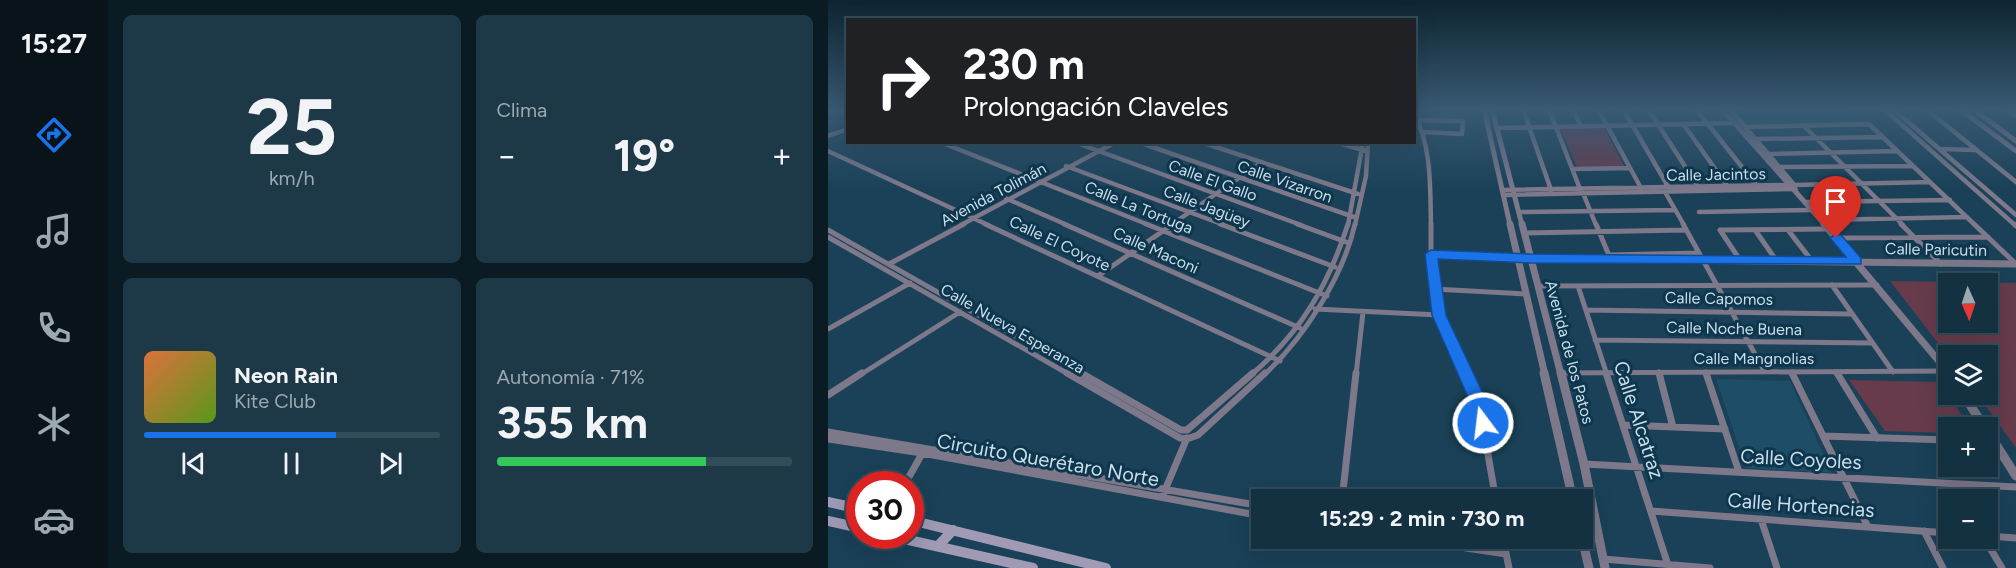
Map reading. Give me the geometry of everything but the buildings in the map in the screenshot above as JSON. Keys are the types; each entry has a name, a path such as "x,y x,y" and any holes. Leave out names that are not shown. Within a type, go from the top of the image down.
{"main road":[{"path":"828,502 846,506"},
{"path":"828,521 846,525"},
{"path":"924,523 1106,568"},
{"path":"938,546 953,530"},
{"path":"924,543 1033,568"}],"street":[{"path":"1424,136 1430,181 1431,254 1439,315 1479,404 1494,489"},
{"name":"Avenida de los Patos","path":"1490,136 1570,489"},
{"name":"Avenida de los Patos","path":"1499,136 1584,464 1605,568"},
{"path":"1533,136 1551,190"},
{"path":"1559,136 1609,257 1699,253"},
{"path":"1613,136 1641,188"},
{"path":"1638,136 1675,210 1765,372"},
{"path":"1664,136 1699,188"},
{"path":"1692,136 1728,187"},
{"path":"1717,136 1757,186"},
{"path":"1745,136 1877,285 1938,360"},
{"path":"1752,136 1779,167 1793,188"},
{"path":"1814,136 1941,264"},
{"path":"1914,136 2016,226"},
{"path":"1924,136 2016,215"},
{"path":"1959,136 2016,182"},
{"path":"1995,136 2016,151"},
{"path":"1755,139 1883,137 2016,264"},
{"name":"Calle La Tortuga","path":"945,144 1324,296"},
{"name":"Calle El Gallo","path":"1079,144 1347,242"},
{"name":"Avenida Tolimán","path":"1098,151 1107,144"},
{"name":"Avenida Tolimán","path":"884,265 1112,144"},
{"name":"Calle Vizarron","path":"1144,144 1353,217"},
{"path":"1207,144 1363,195"},
{"path":"1343,144 1366,151"},
{"path":"1353,217 1363,195 1366,151 1364,144"},
{"path":"1187,439 1198,435 1280,361 1324,296 1347,242 1368,144"},
{"path":"1940,149 1977,150"},
{"name":"Calle El Coyote","path":"828,151 1280,361"},
{"path":"1768,154 1897,151"},
{"path":"1098,276 1262,162"},
{"path":"1779,167 1913,166"},
{"name":"Calle Jagüey","path":"1067,167 1337,268"},
{"path":"1572,169 1630,168"},
{"name":"Calle Jacintos","path":"1514,192 1793,188 1862,183 1930,182"},
{"name":"Calle Jacintos","path":"1503,193 1641,188 1665,190 1757,186 1793,188"},
{"name":"Calle Maconi","path":"1006,199 1301,329"},
{"path":"1805,202 1950,200"},
{"path":"1519,213 1675,210"},
{"path":"1699,212 1812,210"},
{"path":"1821,220 1967,217"},
{"path":"1740,260 1720,231 1828,229"},
{"name":"Calle Nueva Esperanza","path":"828,230 884,265 908,284 1181,430 1187,430"},
{"path":"1524,233 1686,230"},
{"path":"1755,230 1776,260"},
{"path":"1788,230 1812,261"},
{"path":"829,238 836,234"},
{"path":"1836,238 1988,237"},
{"name":"Calle Nueva Esperanza","path":"829,238 917,279 1063,368 1187,439"},
{"path":"1431,254 1517,258"},
{"name":"Calle Paricutin","path":"1517,258 1609,257 1703,261 2016,264"},
{"path":"828,329 917,279"},
{"path":"1832,285 1893,372"},
{"path":"1538,286 1877,285"},
{"name":"Calle Alcatraz","path":"1578,286 1668,565"},
{"path":"1434,289 1526,294"},
{"path":"1529,307 1543,306"},
{"path":"828,395 967,308"},
{"path":"1314,309 1439,315"},
{"name":"Calle Capomos","path":"1586,310 1851,314"},
{"path":"1343,489 1363,312"},
{"path":"1162,497 1187,439 1187,430 1301,329"},
{"name":"Calle Noche Buena","path":"1595,340 1872,344"},
{"name":"Calle Mangnolias","path":"1560,372 1938,372"},
{"path":"1659,372 1673,427"},
{"path":"1705,372 1739,472"},
{"path":"1791,372 1868,527"},
{"path":"1836,372 1877,438"},
{"path":"1623,425 1725,429"},
{"name":"Circuito Querétaro Norte","path":"828,432 1251,514"},
{"path":"1823,436 1938,440"},
{"name":"Circuito Querétaro Norte","path":"828,440 924,451 1166,488 1251,504"},
{"path":"912,471 924,451"},
{"path":"1998,452 2016,476"},
{"name":"Calle Coyoles","path":"1584,464 2016,487"},
{"name":"Calle Hortencias","path":"1651,511 1938,532"},
{"path":"1761,519 1778,568"},
{"path":"1924,531 1943,568"},
{"path":"1998,537 2016,538"},
{"path":"1473,549 1506,554"},
{"path":"1505,549 1509,568"},
{"path":"1585,549 1589,568"},
{"path":"1991,549 2002,568"},
{"path":"1603,559 1710,568"}],"shaded area":[{"path":"1563,136 1608,136 1624,166 1577,167"},
{"path":"1890,281 1938,282 1938,333 1998,333 1998,283 2016,283 2016,448 1998,423 1998,417 1994,417 1985,405 1998,405 1998,345 1939,345"},
{"path":"1716,379 1790,381 1832,473 1746,468"},
{"path":"1849,380 1938,382 1938,405 1955,405 1963,417 1938,417 1938,433 1885,431"}],"route":[{"path":"1483,423 1479,404 1439,315 1431,254 1703,261 1856,261 1836,238"}]}
